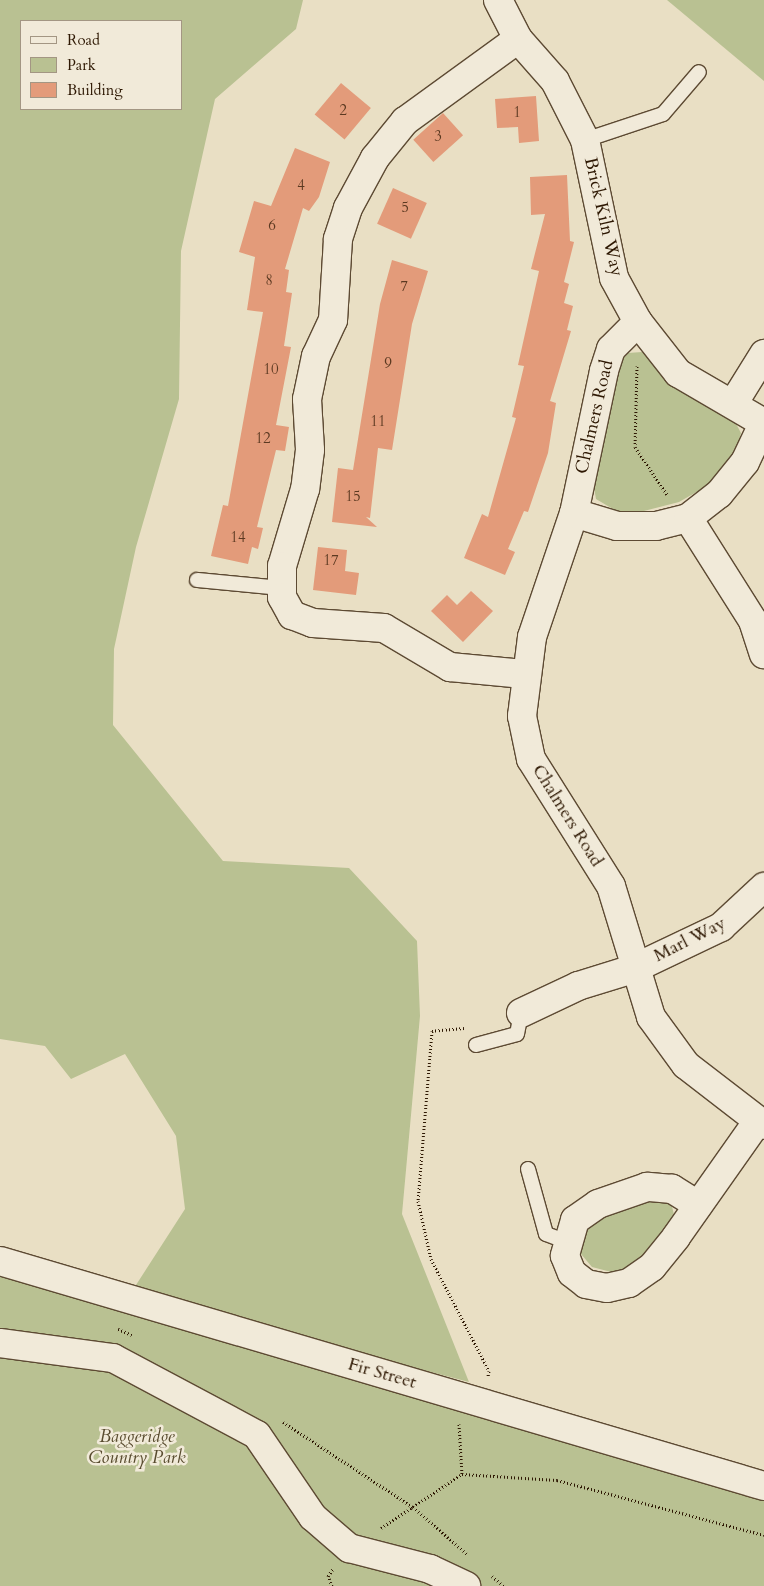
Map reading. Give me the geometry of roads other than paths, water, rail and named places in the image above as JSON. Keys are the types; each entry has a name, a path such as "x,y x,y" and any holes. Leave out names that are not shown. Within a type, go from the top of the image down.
{"street":[{"name":"Brick Kiln Way","path":"498,0 518,39 555,81 585,140 614,278 638,322 678,373 764,423"},
{"path":"518,39 405,121 375,158 348,208 338,239 333,320 316,356 307,400 310,450 305,488 290,531 282,597 292,615 313,623 384,628 450,667 524,674"},
{"name":"Chalmers Road","path":"638,322 611,349 604,371 574,513 532,637 524,674 522,716 531,760 611,886 633,969 651,1017 686,1065 760,1123"},
{"path":"733,404 764,354"},
{"path":"574,513 618,526 656,526 688,518 719,494 745,462 764,423"},
{"path":"688,518 753,621 764,654"},
{"name":"Marl Way","path":"522,1013 578,986 633,969 721,927 752,903 764,887"},
{"path":"698,1205 672,1190 647,1187 591,1210 575,1220 565,1241 565,1256 572,1273 586,1284 608,1288 629,1284 652,1267 760,1123"},
{"name":"Fir Street","path":"0,1261 764,1486"},
{"path":"0,1343 113,1358 257,1435 314,1517 349,1548 430,1569 466,1586"}],"lane":[{"path":"585,140 663,114 700,72"},
{"path":"197,580 282,588"},
{"path":"476,1044 517,1034 522,1013"},
{"path":"528,1168 546,1234 565,1241"}],"park label":[{"name":"Baggeridge Country Park","path":"137,1448"}]}
